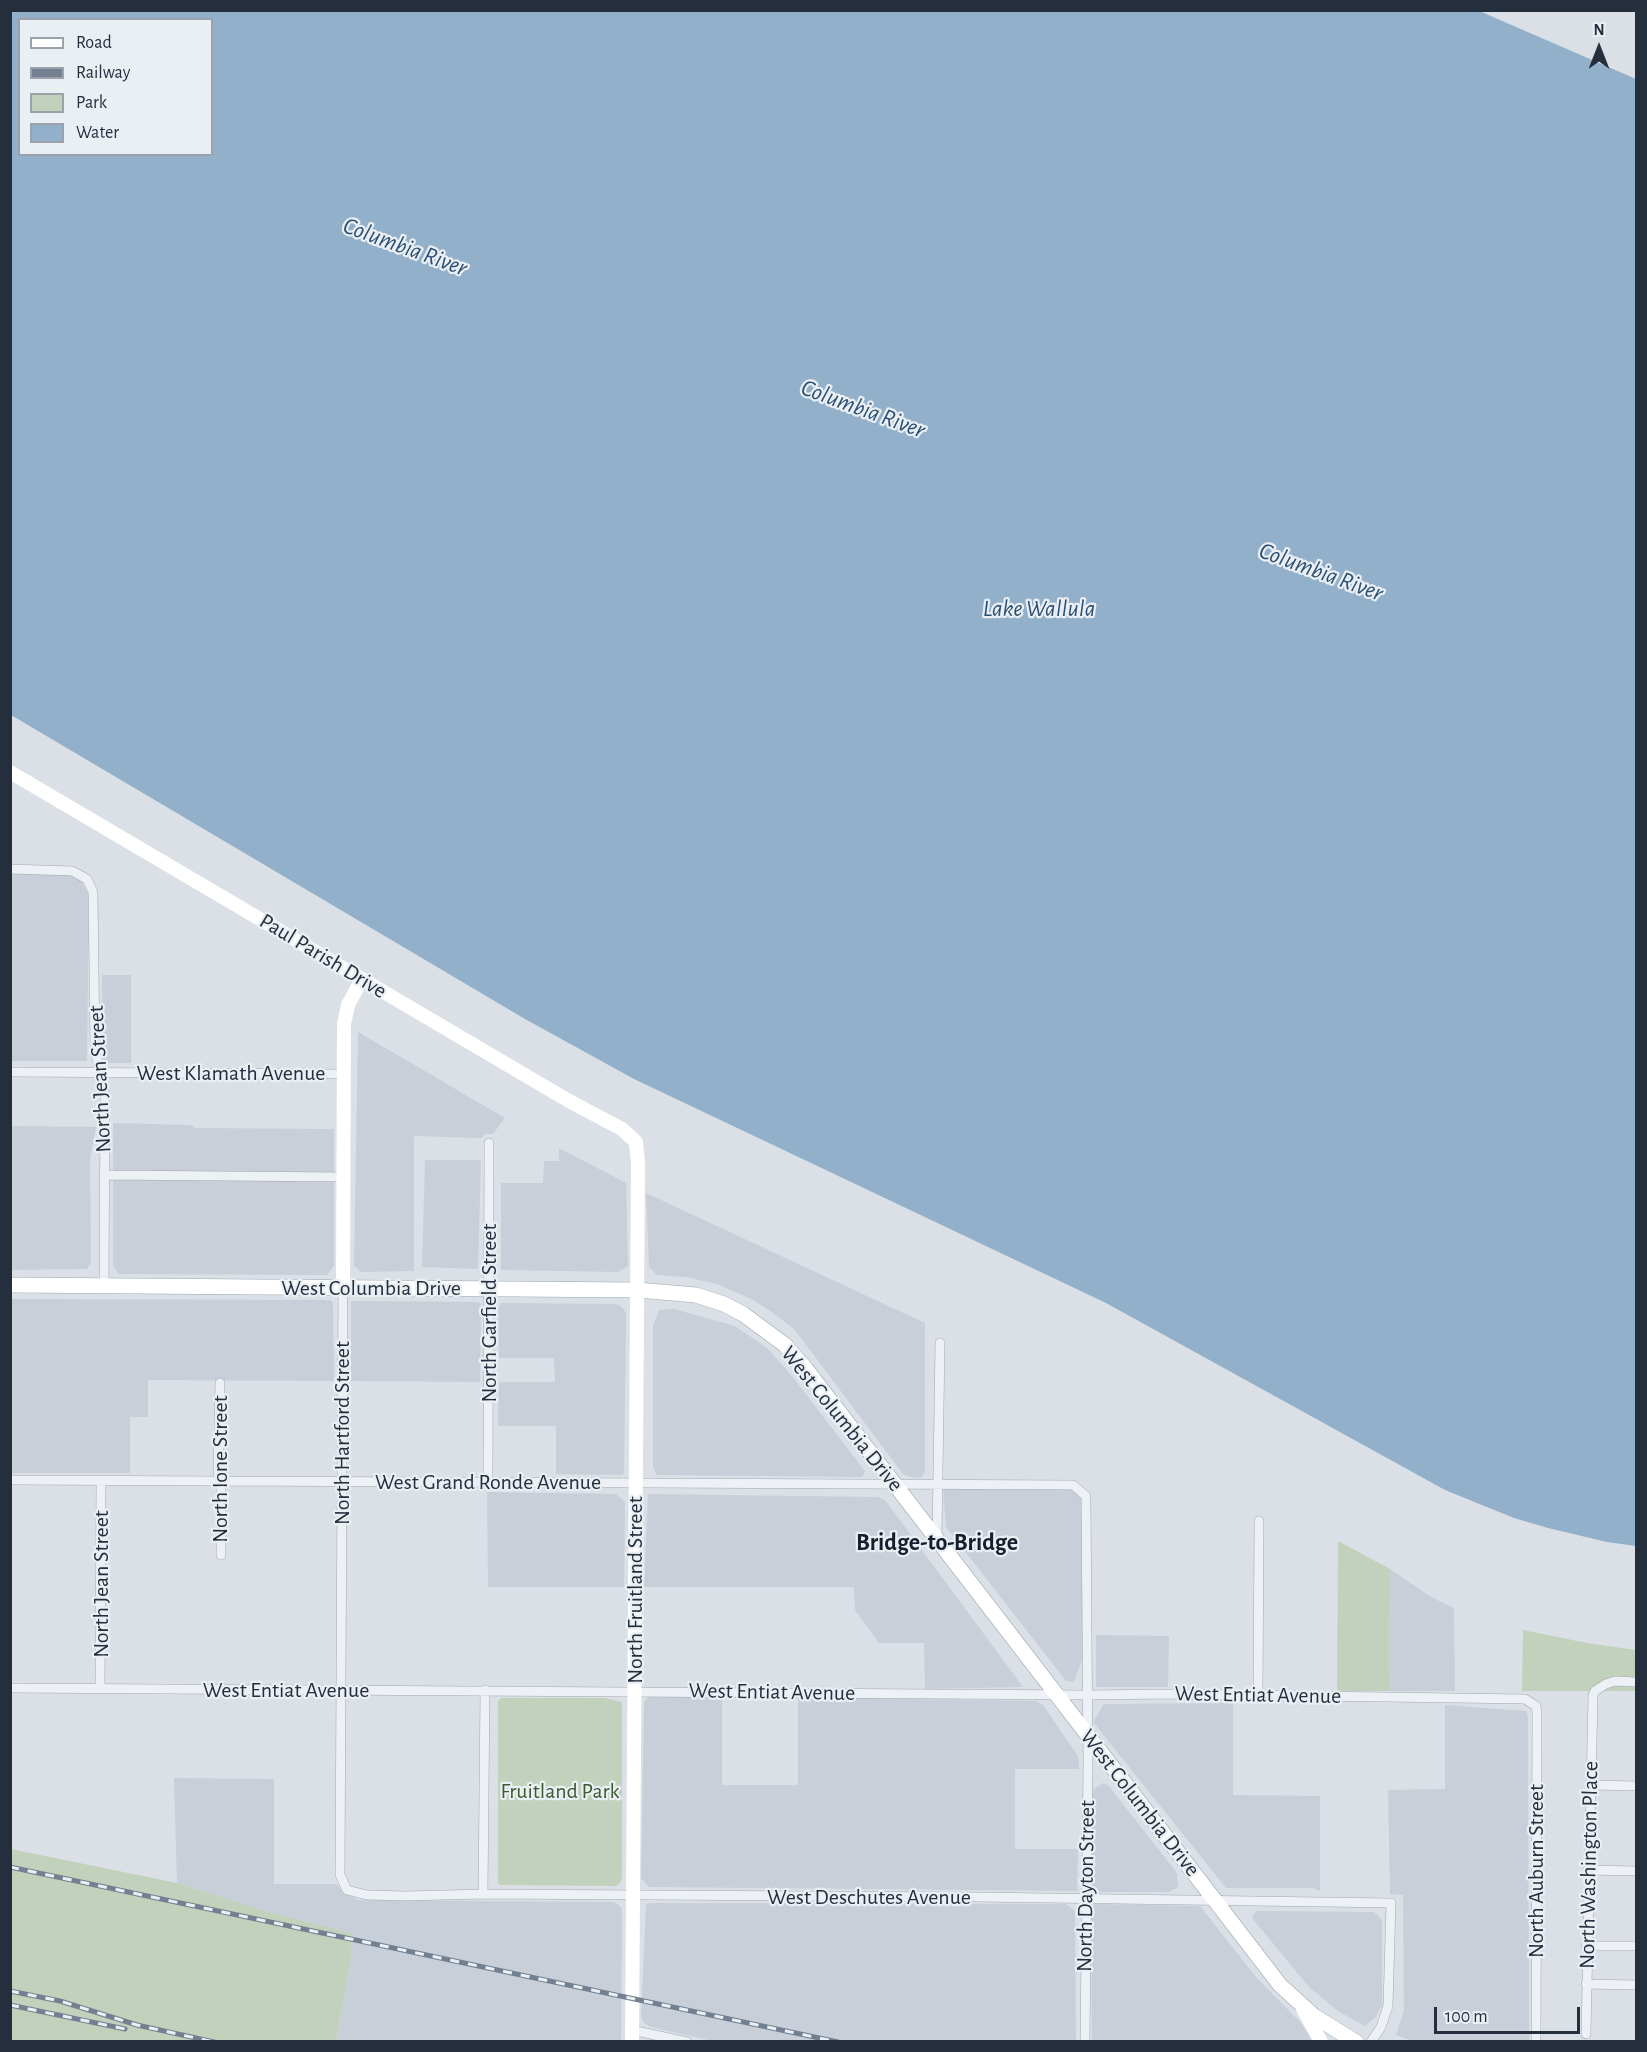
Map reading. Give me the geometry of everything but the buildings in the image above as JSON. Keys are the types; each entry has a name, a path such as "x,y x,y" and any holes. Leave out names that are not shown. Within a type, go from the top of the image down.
{"main road":[{"name":"West Columbia Drive","path":"10,1285 637,1290 685,1293 713,1300 743,1314 785,1345 807,1369 1271,1974 1300,2005 1329,2027 1356,2042"}],"street":[{"name":"Paul Parish Drive","path":"10,772 569,1101 622,1128 635,1140"},
{"name":"North Jean Street","path":"10,869 69,870 84,876 91,888 95,1050 105,1097 104,1286"},
{"name":"North Hartford Street","path":"347,1890 340,1875 344,1074 345,1018 348,1005 362,979"},
{"name":"West Klamath Avenue","path":"10,1072 344,1074"},
{"name":"North Fruitland Street","path":"632,2036 638,1155 635,1140"},
{"name":"North Garfield Street","path":"488,1482 489,1143"},
{"path":"105,1175 344,1177"},
{"path":"937,1538 940,1343"},
{"name":"North Ione Street","path":"220,1383 218,1473 221,1555"},
{"name":"West Grand Ronde Avenue","path":"10,1480 1073,1485"},
{"name":"North Jean Street","path":"100,1688 101,1480"},
{"name":"North Dayton Street","path":"1073,1485 1086,1496 1088,1695 1085,2042"},
{"path":"1258,1521 1258,1695"},
{"name":"North Washington Place","path":"1586,2034 1586,1946 1593,1695 1606,1684 1636,1682"},
{"name":"West Entiat Avenue","path":"10,1688 1258,1695 1517,1698 1532,1702"},
{"path":"483,1894 485,1690"},
{"name":"North Auburn Street","path":"1532,1702 1537,1713 1536,2042"},
{"path":"1591,1785 1636,1786"},
{"path":"1588,1870 1636,1871"},
{"name":"West Deschutes Avenue","path":"347,1890 357,1894 377,1895 633,1895 1391,1903 1388,2006 1381,2027 1371,2042"},
{"path":"1586,1946 1636,1946"},
{"path":"1586,1984 1636,1985"},
{"path":"1300,2005 1308,2015 1321,2042"},
{"path":"632,2036 687,2042"}],"shaded area":[{"path":"10,873 63,873 81,880 89,896 87,1061 11,1061"},
{"path":"102,975 131,975 131,1063 107,1063 103,1059"},
{"path":"358,1032 505,1118 493,1134 486,1134 481,1138 414,1136 414,1271 361,1272 354,1266"},
{"path":"113,1123 190,1125 195,1128 334,1129 334,1266 327,1275 119,1274 113,1266"},
{"path":"11,1126 96,1127 90,1159 91,1263 87,1269 11,1270"},
{"path":"559,1148 626,1183 628,1266 618,1272 501,1270 501,1183 543,1183 544,1161 559,1161"},
{"path":"425,1160 481,1160 478,1269 422,1267"},
{"path":"646,1193 925,1323 925,1472 922,1477 914,1478 903,1474 795,1330 772,1312 751,1299 717,1284 686,1277 657,1275 649,1267"},
{"path":"11,1299 331,1300 333,1303 334,1381 148,1380 148,1417 130,1417 130,1473 11,1473"},
{"path":"351,1301 478,1302 481,1304 480,1382 351,1381"},
{"path":"501,1303 616,1304 622,1307 626,1313 624,1473 622,1475 556,1474 556,1426 498,1426 499,1382 555,1382 554,1358 499,1358 498,1307"},
{"path":"674,1309 735,1326 767,1348 792,1376 865,1471 862,1477 657,1475 653,1467 653,1326 659,1310"},
{"path":"1084,1487 1082,1660 1074,1682 1066,1681 946,1527 943,1488"},
{"path":"487,1492 616,1494 625,1502 624,1587 488,1587"},
{"path":"648,1494 878,1497 885,1500 1023,1687 925,1689 924,1643 879,1643 855,1610 854,1587 644,1587"},
{"path":"1390,1569 1431,1597 1454,1608 1455,1691 1389,1691"},
{"path":"1096,1635 1169,1636 1168,1687 1096,1687"},
{"path":"648,1697 722,1697 722,1785 798,1785 798,1697 1036,1701 1043,1705 1078,1756 1079,1769 1015,1769 1015,1849 1078,1849 1077,1891 649,1887 641,1878 644,1702"},
{"path":"1233,1703 1233,1795 1320,1796 1320,1891 1312,1888 1226,1888 1093,1722 1104,1704"},
{"path":"1445,1705 1526,1711 1528,1717 1529,2041 1416,2042 1396,2035 1404,2010 1403,1895 1390,1894 1388,1790 1445,1789"},
{"path":"174,1778 274,1779 274,1884 337,1884 345,1894 359,1900 613,1902 619,1905 622,1909 621,2041 336,2041 352,1952 351,1933 272,1913 177,1883"},
{"path":"1103,1783 1108,1785 1177,1873 1178,1886 1175,1889 1169,1892 1098,1892 1089,1885 1092,1799 1094,1789"},
{"path":"650,1903 1066,1904 1075,1911 1076,2041 717,2042 651,2027 644,2023 641,2017 646,1905"},
{"path":"1095,1904 1200,1906 1256,1977 1301,2023 1313,2041 1092,2041 1091,1907"},
{"path":"1256,1911 1374,1912 1382,1920 1382,2005 1376,2017 1365,2026 1338,2011 1309,1987 1252,1918"}],"green space":[{"path":"1338,1541 1390,1569 1389,1691 1337,1691"},
{"path":"1523,1630 1636,1650 1636,1691 1522,1691"},
{"name":"Fruitland Park","path":"501,1698 604,1698 622,1702 622,1878 616,1886 500,1885 498,1883 498,1701"},
{"path":"11,1849 177,1883 272,1913 351,1933 352,1952 336,2041 11,2041"}],"water":[{"name":"Lake Wallula","path":"1477,10 1636,79 1636,1546 1607,1542 1548,1528 1514,1518 1445,1490 1106,1303 634,1079 525,1019 11,715 11,11"}],"railway":[{"path":"10,1867 838,2042"},
{"path":"10,1991 60,2001 137,2025 214,2042"},
{"path":"10,2005 125,2029"}],"district":[{"name":"Bridge-to-Bridge","path":"937,1543"}],"water label":[{"name":"Columbia River","path":"405,247"},
{"name":"Columbia River","path":"863,409"},
{"name":"Columbia River","path":"1321,572"}]}
